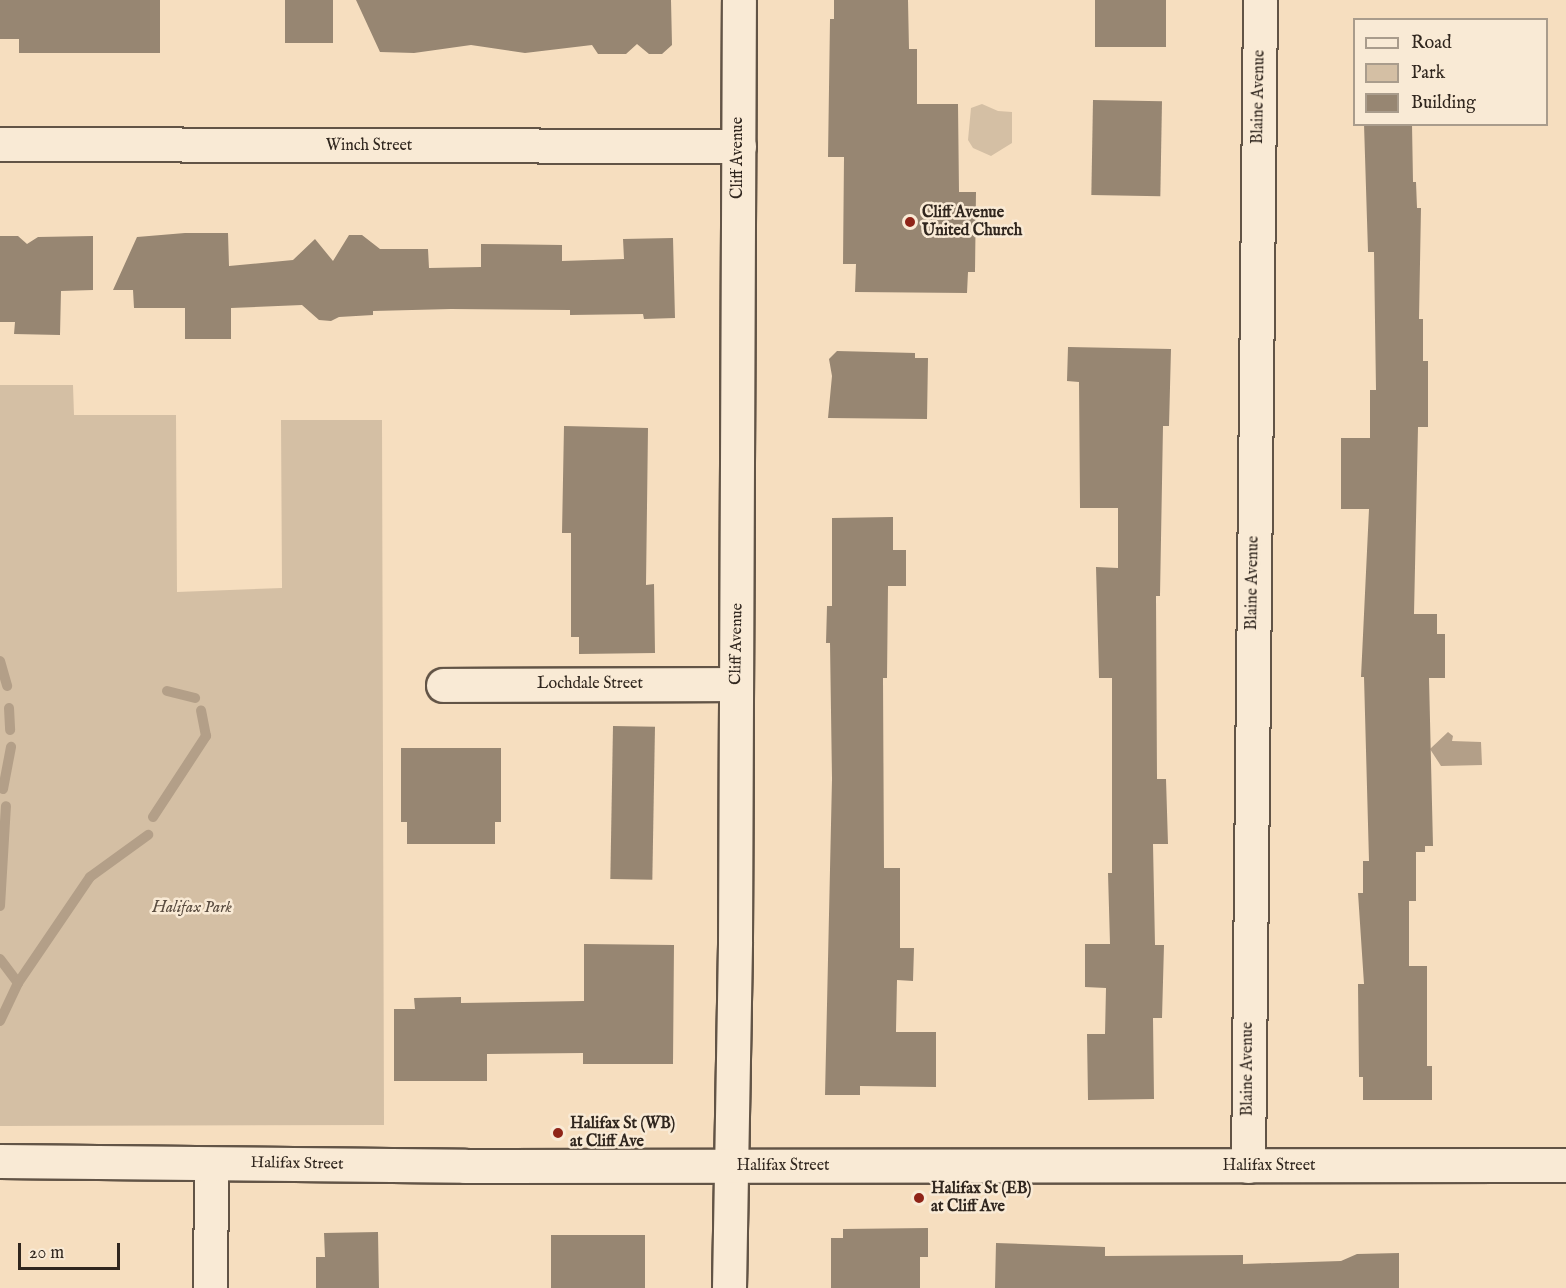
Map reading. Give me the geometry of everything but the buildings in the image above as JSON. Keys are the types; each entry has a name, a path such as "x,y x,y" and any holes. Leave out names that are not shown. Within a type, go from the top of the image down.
{"street":[{"name":"Cliff Avenue","path":"729,1288 736,684 739,0"},
{"name":"Blaine Avenue","path":"1248,1166 1260,0"},
{"name":"Winch Street","path":"0,144 739,146"},
{"name":"Lochdale Street","path":"443,685 736,684"},
{"name":"Halifax Street","path":"0,1161 730,1166 1566,1165"},
{"path":"210,1164 210,1288"}],"green space":[{"path":"982,104 998,111 1012,112 1012,143 991,156 973,148 968,140 971,108"},
{"name":"Halifax Park","path":"0,385 73,385 74,415 176,415 177,592 282,588 281,420 382,420 384,1125 0,1126"}],"shaded area":[{"path":"1448,732 1453,736 1452,741 1481,742 1482,765 1441,766 1430,749"}],"waterway":[{"path":"0,661 7,686"},
{"path":"167,691 195,698"},
{"path":"9,708 10,730"},
{"path":"153,817 206,736 201,710"},
{"path":"3,789 11,747"},
{"path":"0,906 6,806"},
{"path":"18,983 90,877 148,835"},
{"path":"0,959 18,983 0,1021"}],"place":[{"name":"Cliff Avenue United Church","path":"910,222"},
{"name":"Halifax St (WB) at Cliff Ave","path":"558,1133"},
{"name":"Halifax St (EB) at Cliff Ave","path":"919,1198"}]}
